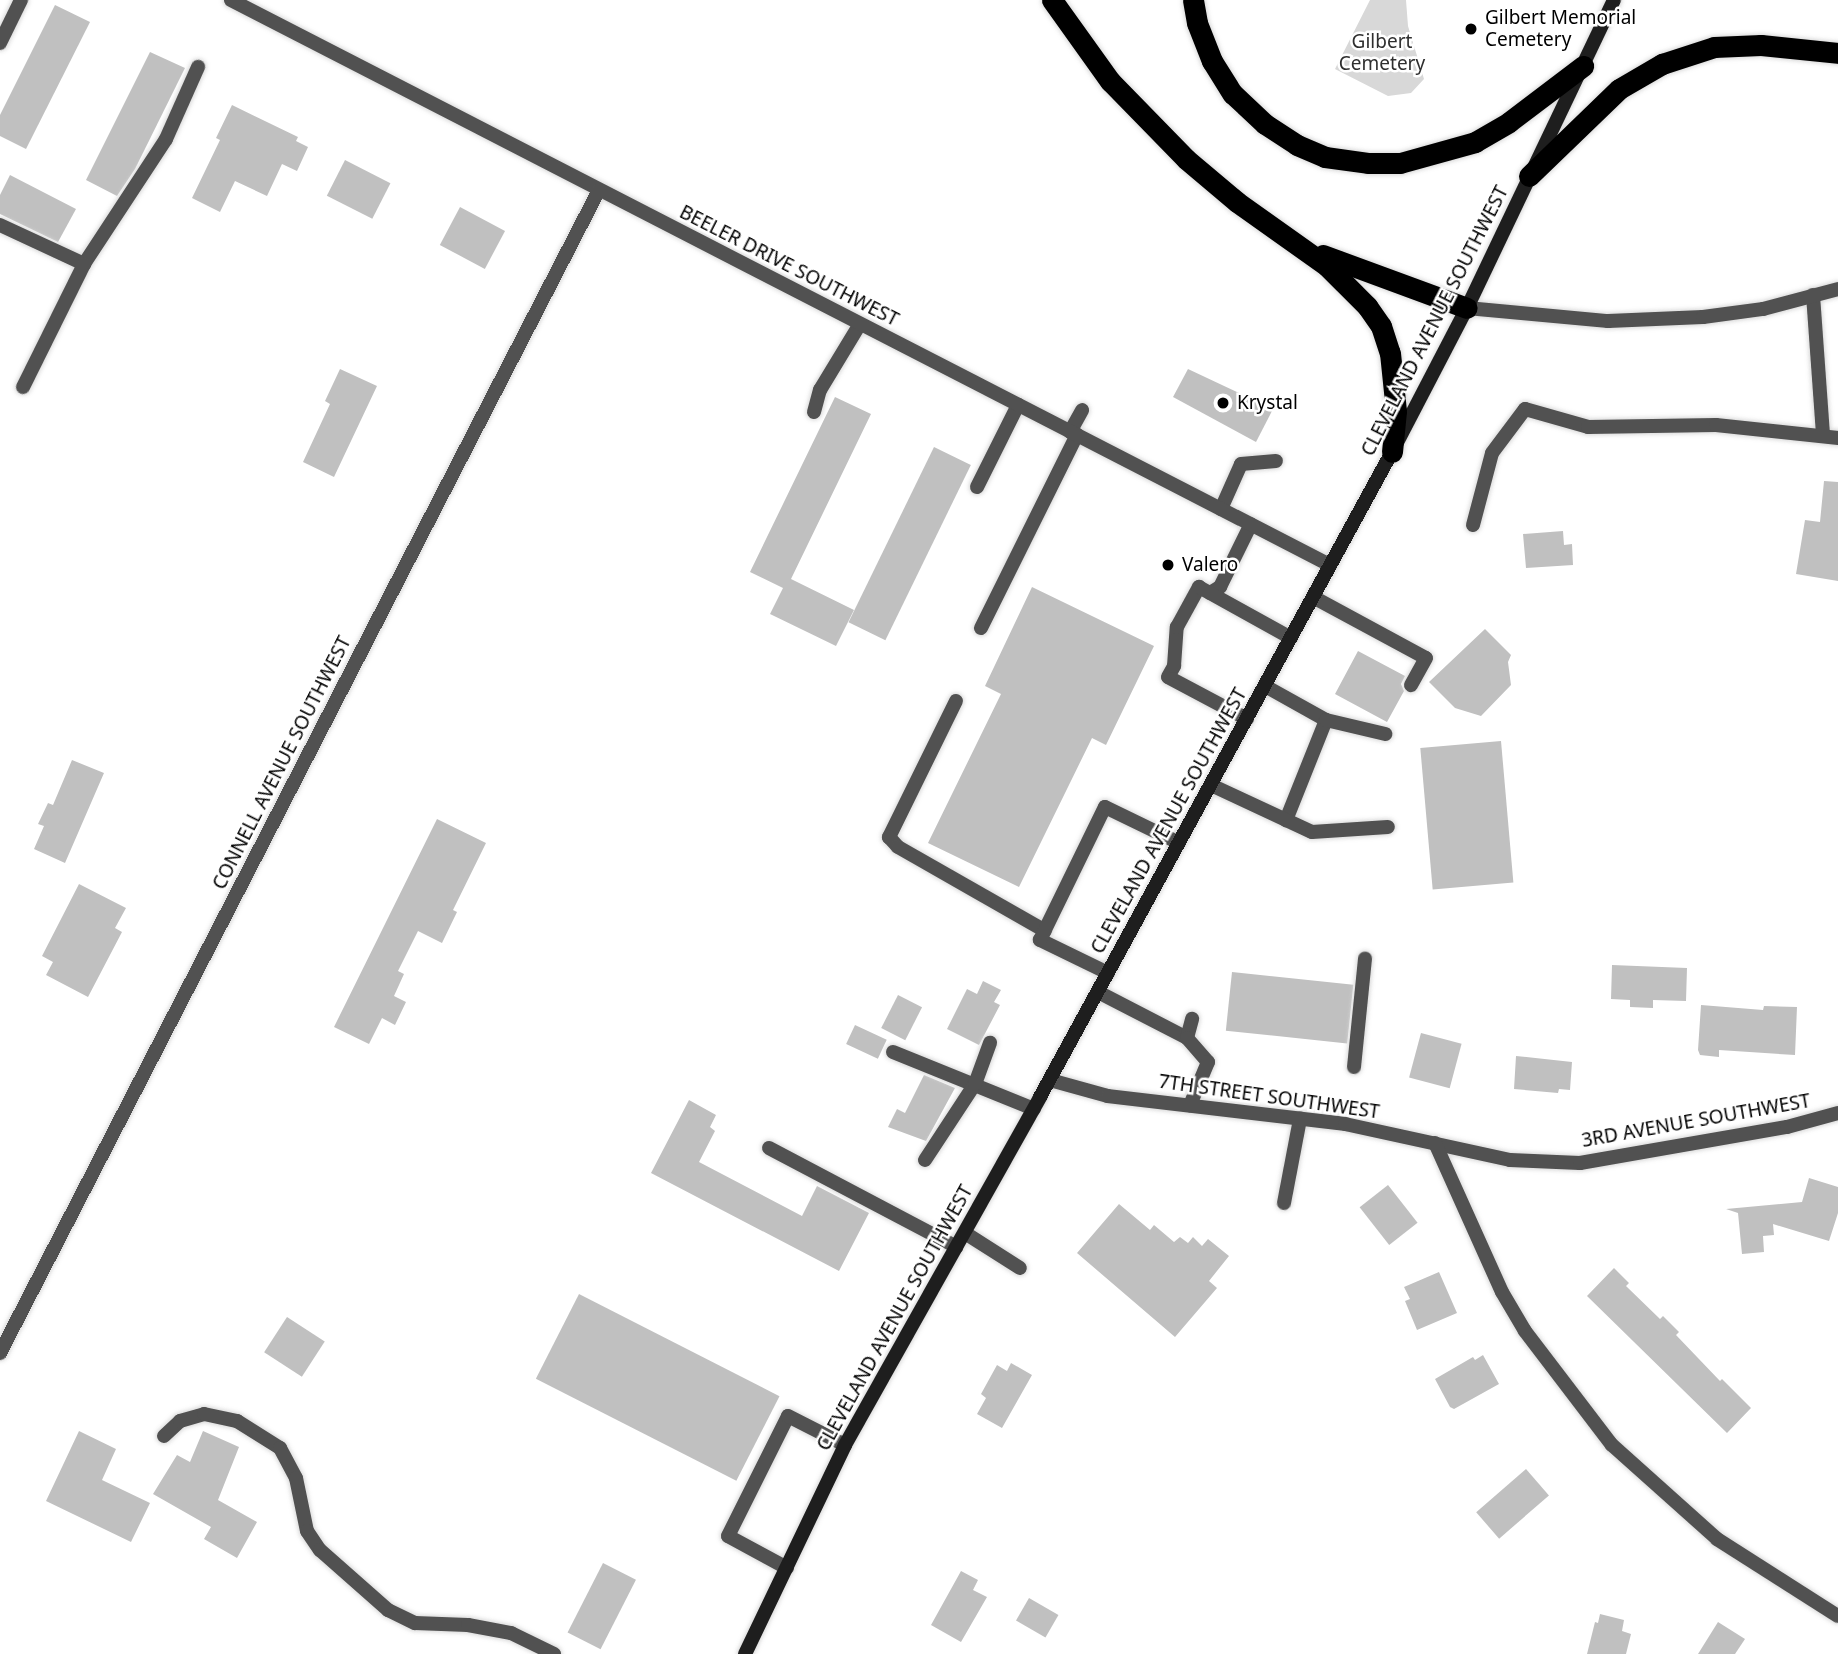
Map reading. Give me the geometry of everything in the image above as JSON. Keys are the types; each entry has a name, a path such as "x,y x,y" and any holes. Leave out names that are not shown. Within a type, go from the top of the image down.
{"highway":[{"path":"1052,0 1110,81 1185,159 1237,202 1298,244 1352,288 1381,326 1395,379 1392,452"},
{"path":"1193,0 1197,23 1212,61 1233,94 1265,124 1297,145 1325,157 1368,163 1401,163 1475,142 1509,122 1583,66"},
{"path":"1530,176 1619,89 1662,64 1714,47 1761,45 1838,53"},
{"path":"1298,244 1336,261 1467,307"}],"main road":[{"name":"CLEVELAND AVENUE SOUTHWEST","path":"745,1654 845,1445 1050,1080 1392,452 1467,307 1614,0"}],"street":[{"path":"0,43 21,0"},
{"name":"BEELER DRIVE SOUTHWEST","path":"231,0 1331,565"},
{"path":"23,387 84,264 166,139 198,67"},
{"name":"CONNELL AVENUE SOUTHWEST","path":"0,1353 599,190"},
{"path":"0,225 84,264"},
{"path":"1467,307 1608,321 1703,317 1763,309 1838,289"},
{"path":"1474,525 1492,453 1525,409 1588,427 1716,425 1831,437 1813,295"},
{"path":"814,412 820,390 860,324"},
{"path":"977,487 1018,405"},
{"path":"981,628 1074,434 1082,410"},
{"path":"1221,509 1241,464 1276,461"},
{"path":"1210,593 1220,587 1251,524"},
{"path":"1247,719 1168,677 1174,666 1177,627 1199,587 1291,638"},
{"path":"1313,597 1426,658 1411,685"},
{"path":"1265,686 1326,720 1385,734"},
{"path":"956,701 889,837 898,847 1045,931"},
{"path":"1286,820 1326,720"},
{"path":"1211,785 1312,832 1388,828"},
{"path":"1108,973 1040,940 1105,807 1179,843"},
{"path":"1354,1067 1365,959"},
{"path":"1098,992 1187,1038 1208,1062 1191,1105"},
{"path":"1187,1038 1192,1019"},
{"path":"925,1160 975,1084 990,1043"},
{"path":"893,1052 1034,1109"},
{"name":"7TH STREET SOUTHWEST","path":"1050,1080 1108,1096 1345,1124 1436,1143"},
{"name":"3RD AVENUE SOUTHWEST","path":"1436,1143 1510,1160 1580,1163 1787,1127 1838,1113"},
{"path":"1284,1203 1300,1119"},
{"path":"1436,1143 1502,1292 1525,1331 1612,1445 1717,1539 1838,1616"},
{"path":"769,1148 957,1247"},
{"path":"965,1233 1020,1268"},
{"path":"164,1436 180,1421 204,1414 237,1421 280,1448 296,1478 307,1531 320,1550 388,1610 415,1623 468,1625 510,1633 554,1654"},
{"path":"787,1568 728,1536 788,1416 845,1445"}],"green space":[{"name":"Gilbert Cemetery","path":"1370,0 1406,0 1408,26 1424,79 1411,93 1388,96 1335,69"}],"building":[{"path":"55,5 90,22 26,149 0,136 0,115"},
{"path":"150,52 185,68 135,169 117,196 86,180"},
{"path":"232,105 298,137 296,141 308,147 297,171 282,164 267,196 235,181 220,212 192,198 220,140 216,138"},
{"path":"345,160 390,183 372,219 327,196"},
{"path":"10,175 76,209 58,242 0,214 0,195"},
{"path":"460,207 505,231 485,269 440,245"},
{"path":"340,369 377,386 334,477 303,462 330,404 325,401"},
{"name":"Krystal","path":"1188,369 1273,409 1256,442 1173,397"},
{"path":"835,397 871,414 791,579 854,610 836,646 770,614 783,588 750,572"},
{"path":"934,447 971,465 885,640 849,622"},
{"path":"1824,481 1838,482 1838,581 1796,574 1805,520 1820,522"},
{"path":"1563,531 1564,545 1572,544 1573,565 1526,568 1523,534"},
{"path":"1032,587 1154,646 1106,745 1092,738 1019,887 928,843 1001,694 985,686"},
{"path":"1485,629 1511,655 1508,662 1511,685 1481,716 1455,708 1429,682"},
{"path":"1358,651 1405,676 1401,684 1404,691 1387,722 1335,694"},
{"path":"1501,741 1513,882 1433,890 1420,748"},
{"path":"72,760 104,773 65,863 34,849 44,826 38,824 48,803 53,805"},
{"path":"437,819 486,843 453,910 457,912 442,943 418,931 398,971 404,974 394,996 406,1002 395,1025 382,1018 369,1044 334,1027"},
{"path":"79,884 126,908 115,928 122,932 88,997 46,975 53,962 42,956"},
{"path":"1612,965 1687,968 1686,1001 1653,1000 1653,1008 1630,1007 1630,1000 1611,999"},
{"path":"1232,972 1353,985 1347,1043 1226,1031"},
{"path":"983,981 1001,990 994,1002 1000,1005 979,1045 947,1029 967,989 977,994"},
{"path":"898,995 922,1007 905,1040 881,1028"},
{"path":"1701,1005 1763,1010 1764,1006 1797,1007 1795,1055 1719,1050 1719,1057 1700,1055"},
{"path":"855,1025 887,1040 878,1059 846,1044"},
{"path":"1421,1033 1462,1044 1450,1088 1409,1077"},
{"path":"1516,1056 1572,1062 1570,1090 1559,1089 1558,1093 1514,1089"},
{"path":"924,1075 955,1088 926,1141 888,1127 897,1109 905,1113"},
{"path":"689,1100 716,1115 710,1127 715,1131 699,1162 802,1216 817,1186 869,1213 839,1271 651,1173"},
{"path":"1809,1178 1838,1187 1838,1213 1829,1241 1773,1224 1774,1235 1763,1236 1764,1252 1742,1254 1738,1213 1726,1209 1802,1202"},
{"path":"1388,1185 1418,1223 1389,1245 1360,1207"},
{"path":"1119,1204 1150,1230 1154,1225 1174,1242 1180,1237 1188,1243 1193,1237 1202,1246 1208,1239 1229,1256 1209,1281 1217,1288 1175,1337 1077,1253"},
{"path":"1614,1268 1629,1283 1626,1286 1660,1319 1663,1316 1679,1332 1676,1335 1720,1381 1722,1379 1751,1408 1727,1433 1587,1296"},
{"path":"1439,1272 1457,1313 1417,1330 1405,1301 1410,1299 1404,1287"},
{"path":"579,1294 779,1396 736,1481 536,1379"},
{"path":"287,1317 325,1342 302,1377 264,1352"},
{"path":"1483,1355 1499,1384 1454,1409 1450,1407 1435,1379 1473,1357 1475,1360"},
{"path":"1011,1363 1032,1375 1002,1428 977,1414 986,1398 981,1394 997,1365 1007,1371"},
{"path":"79,1431 116,1449 102,1480 150,1503 131,1542 46,1501"},
{"path":"203,1431 239,1447 218,1500 257,1522 237,1558 204,1539 211,1527 153,1494 177,1455 190,1462"},
{"path":"1526,1469 1549,1495 1499,1539 1476,1512"},
{"path":"603,1563 636,1580 601,1649 568,1632"},
{"path":"961,1571 978,1580 973,1590 987,1597 961,1642 931,1625"},
{"path":"1029,1598 1058,1615 1045,1638 1016,1621"},
{"path":"1600,1614 1624,1620 1622,1631 1631,1634 1626,1654 1587,1654 1595,1622 1598,1623"},
{"path":"1718,1622 1745,1639 1735,1654 1698,1654"}],"place":[{"name":"Gilbert Memorial Cemetery","path":"1471,29"},
{"name":"Krystal","path":"1223,403"},
{"name":"Valero","path":"1168,565"}]}
